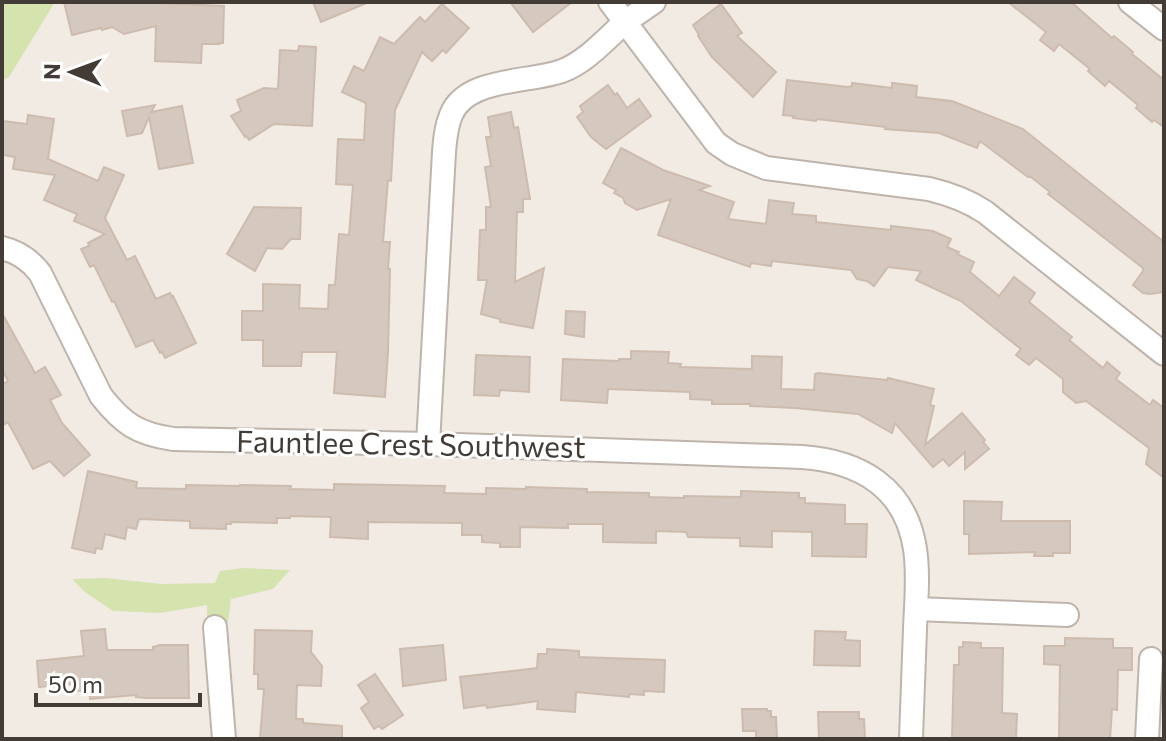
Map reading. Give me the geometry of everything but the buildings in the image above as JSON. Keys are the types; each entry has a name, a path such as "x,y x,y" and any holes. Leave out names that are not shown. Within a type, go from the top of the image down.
{"street":[{"path":"610,2 716,143 732,154 766,168 929,189 967,200 1164,354"},
{"path":"428,444 444,152 452,112 460,100 476,91 496,84 560,72 578,63 625,22 654,2"},
{"path":"1130,2 1164,29"},
{"name":"Fauntlee Crest Southwest","path":"2,248 29,260 40,273 101,396 128,425 150,436 823,458 868,476 890,491 902,509 915,547 916,609"},
{"path":"911,739 916,609 1067,615"},
{"path":"215,627 224,739"},
{"path":"1147,739 1151,659"}],"green space":[{"path":"2,2 55,2 9,77 2,81"},
{"path":"243,568 290,570 273,589 231,599 228,622 207,624 207,605 160,613 113,611 72,579 106,578 161,584 215,583 220,571"}]}
